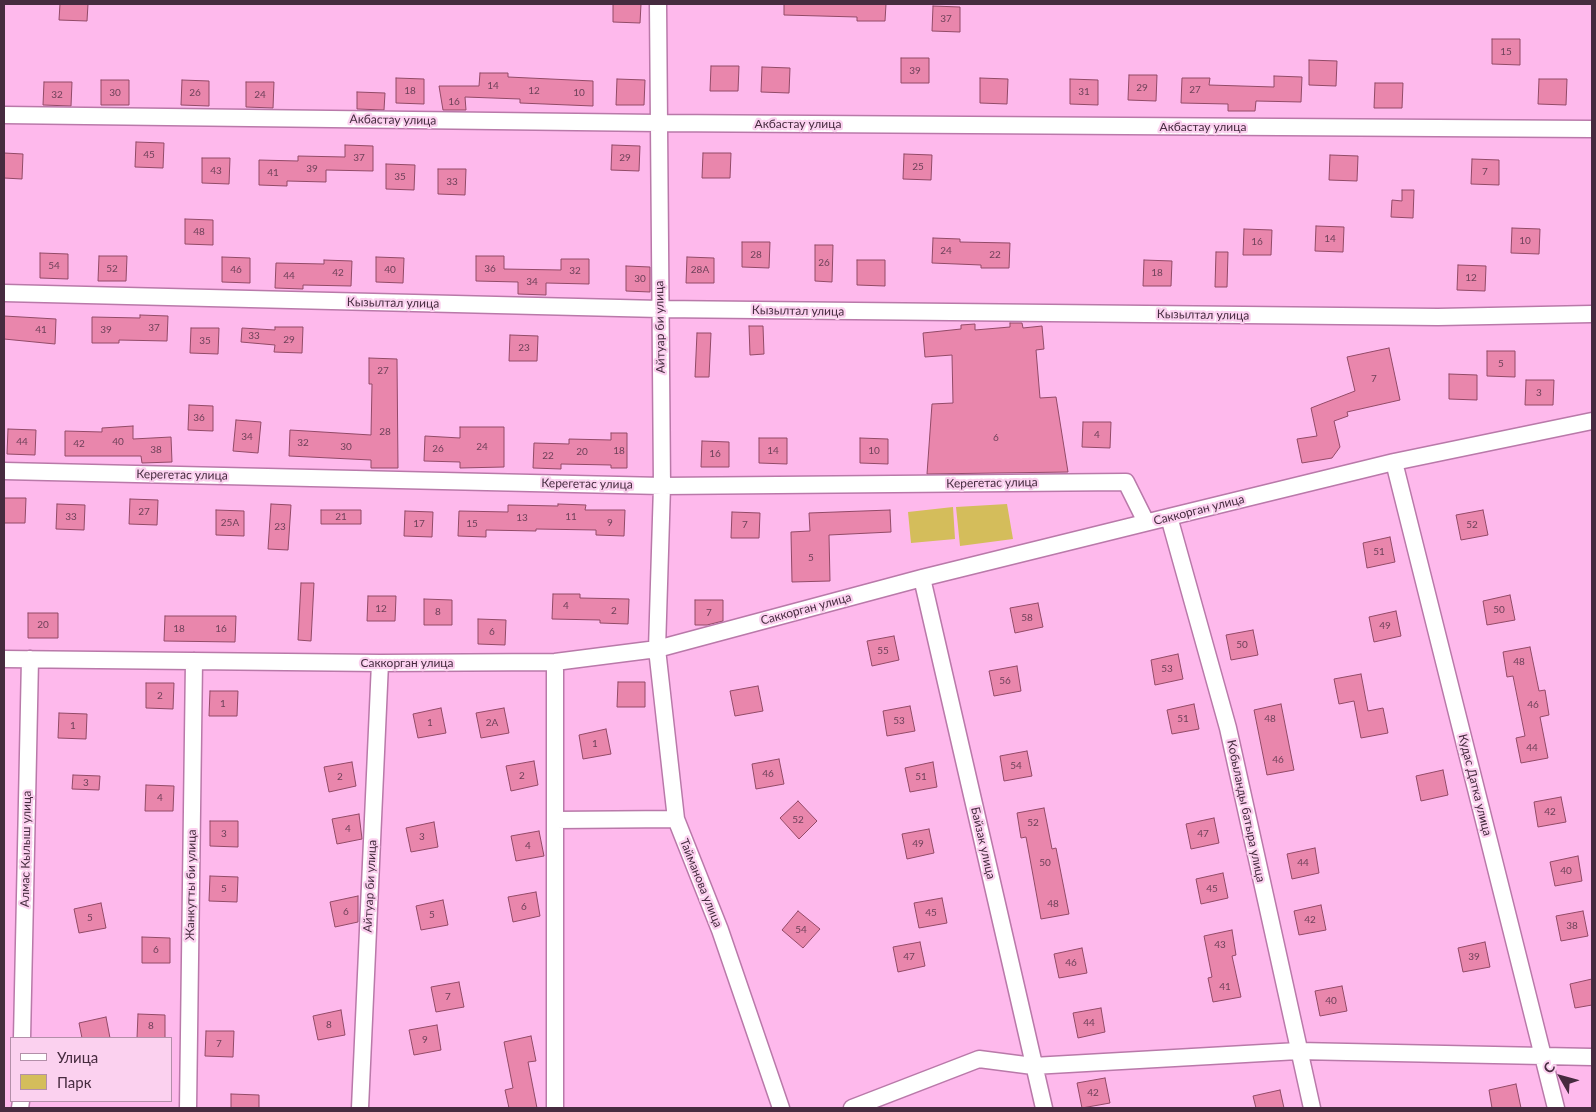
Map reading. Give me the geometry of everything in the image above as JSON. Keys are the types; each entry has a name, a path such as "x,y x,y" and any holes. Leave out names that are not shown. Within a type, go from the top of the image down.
{"street":[{"name":"Айтуар би улица","path":"657,650 662,486 658,4"},
{"name":"Акбастау улица","path":"4,116 1592,130"},
{"name":"Кызылтал улица","path":"4,293 660,310 1438,317 1592,314"},
{"name":"Саккорган улица","path":"4,659 380,663 555,662 657,650 922,578 1146,522 1394,462 1592,421"},
{"name":"Кудас Датка улица","path":"1394,462 1556,1108"},
{"name":"Керегетас улица","path":"4,471 662,486 1126,482 1146,522"},
{"name":"Кобыланды батыра улица","path":"1169,517 1228,728 1312,1108"},
{"name":"Байзак улица","path":"922,578 1044,1108"},
{"name":"Тайманова улица","path":"657,650 676,819 720,930 781,1108"},
{"name":"Алмас Кылыш улица","path":"22,1037 30,659"},
{"name":"Жанкутты би улица","path":"188,1108 194,661"},
{"path":"555,662 555,1108"},
{"name":"Айтуар би улица","path":"360,1108 380,663"},
{"path":"555,820 676,819"},
{"path":"852,1108 979,1059 1033,1066 1298,1051 1543,1058 1592,1057"}],"green space":[{"path":"1007,504 1013,539 960,546 956,507"},
{"path":"953,507 955,539 911,543 908,512"}],"building":[{"path":"60,4 88,4 87,21 59,20"},
{"path":"613,4 641,4 640,23 613,22"},
{"path":"784,4 886,4 885,21 857,21 857,17 784,15"},
{"path":"933,6 960,7 960,32 932,31"},
{"path":"1492,39 1520,39 1520,65 1492,64"},
{"path":"901,58 929,58 929,83 901,83"},
{"path":"1309,60 1337,61 1336,86 1309,85"},
{"path":"711,66 739,66 738,91 710,91"},
{"path":"762,67 790,68 789,93 761,92"},
{"path":"480,73 508,73 508,77 593,81 593,106 520,103 520,99 465,97 466,110 443,110 439,86 479,86"},
{"path":"1129,75 1157,75 1156,101 1128,100"},
{"path":"1274,76 1302,77 1301,102 1256,101 1255,111 1228,111 1228,104 1181,103 1182,78 1210,78 1209,85 1274,87"},
{"path":"396,78 424,79 424,104 396,103"},
{"path":"980,78 1008,79 1007,104 980,103"},
{"path":"617,79 645,80 644,105 616,105"},
{"path":"1070,79 1098,80 1098,105 1070,104"},
{"path":"1539,79 1567,79 1566,105 1538,104"},
{"path":"101,80 129,80 129,105 101,105"},
{"path":"182,80 209,81 209,106 181,105"},
{"path":"44,82 72,82 71,106 43,105"},
{"path":"246,82 274,82 273,108 246,107"},
{"path":"1375,83 1403,83 1402,108 1374,108"},
{"path":"357,92 385,93 384,110 357,109"},
{"path":"136,142 164,143 163,168 135,167"},
{"path":"345,145 373,146 373,171 326,170 326,182 287,181 287,186 259,185 259,160 298,161 298,156 345,157"},
{"path":"612,145 640,146 639,171 611,170"},
{"path":"4,153 23,154 22,179 4,178"},
{"path":"703,153 731,153 730,178 702,178"},
{"path":"904,154 932,155 931,180 903,179"},
{"path":"1330,155 1358,156 1357,181 1329,180"},
{"path":"202,158 230,158 229,184 202,183"},
{"path":"1472,159 1499,160 1499,185 1471,184"},
{"path":"386,164 415,165 414,190 386,189"},
{"path":"438,169 466,169 465,195 438,194"},
{"path":"1402,190 1414,190 1413,218 1391,217 1392,200 1402,201"},
{"path":"185,219 213,220 213,245 185,244"},
{"path":"1316,226 1344,227 1343,252 1315,251"},
{"path":"1512,228 1540,229 1539,254 1511,253"},
{"path":"1244,229 1272,230 1271,255 1243,255"},
{"path":"933,238 960,239 960,242 1010,243 1009,268 981,268 981,265 932,263"},
{"path":"742,242 770,242 769,268 742,267"},
{"path":"815,245 833,245 832,282 815,281"},
{"path":"1216,252 1228,252 1227,287 1215,287"},
{"path":"40,253 68,254 68,279 40,278"},
{"path":"99,256 127,256 126,281 98,281"},
{"path":"476,256 504,256 504,269 561,270 561,259 589,259 589,284 546,283 546,295 518,294 518,282 476,281"},
{"path":"222,257 250,258 250,283 222,282"},
{"path":"376,257 404,258 403,283 376,282"},
{"path":"687,257 714,258 714,283 686,283"},
{"path":"324,260 352,261 351,286 303,285 303,289 275,288 276,263 324,264"},
{"path":"857,260 885,260 885,286 857,285"},
{"path":"1144,260 1172,261 1171,286 1143,286"},
{"path":"1458,265 1486,266 1485,291 1457,290"},
{"path":"626,266 650,267 650,292 626,291"},
{"path":"140,315 168,316 167,341 119,340 119,343 92,343 92,317 140,318"},
{"path":"4,316 56,319 55,344 4,339"},
{"path":"1010,323 1022,323 1023,328 1042,326 1044,349 1036,350 1040,398 1056,397 1068,472 927,474 932,404 953,403 952,355 925,357 923,333 961,329 961,325 975,324 975,330 1010,327"},
{"path":"749,326 763,326 764,354 750,355"},
{"path":"275,327 303,327 302,353 274,352 275,345 241,342 242,328 275,330"},
{"path":"191,328 219,328 218,354 190,353"},
{"path":"697,333 711,333 709,377 695,377"},
{"path":"510,335 538,336 537,361 509,361"},
{"path":"1389,348 1400,400 1347,412 1348,416 1334,421 1340,447 1332,458 1302,463 1297,439 1317,436 1311,408 1355,391 1347,357"},
{"path":"1487,351 1515,351 1515,377 1487,376"},
{"path":"369,358 397,359 398,468 371,468 371,460 289,456 290,430 371,435 372,384 369,384"},
{"path":"1449,374 1477,375 1477,400 1449,399"},
{"path":"1526,380 1554,380 1553,405 1525,405"},
{"path":"189,405 213,406 213,431 188,430"},
{"path":"236,420 261,422 258,453 233,451"},
{"path":"1083,422 1111,422 1110,448 1082,447"},
{"path":"133,426 133,439 171,437 172,462 142,463 141,456 65,456 65,431 102,432 102,428"},
{"path":"460,427 504,427 504,467 460,468 460,462 424,461 425,436 460,438"},
{"path":"8,429 36,430 35,455 7,454"},
{"path":"611,433 627,433 627,468 611,468 611,465 561,464 561,469 533,468 534,443 569,444 569,439 611,440"},
{"path":"759,438 787,438 787,464 759,463"},
{"path":"860,438 888,439 888,464 860,463"},
{"path":"702,441 729,442 729,467 701,467"},
{"path":"4,498 26,498 25,523 4,523"},
{"path":"130,499 158,500 157,525 129,524"},
{"path":"57,504 85,505 84,530 56,529"},
{"path":"271,504 291,505 288,550 268,549"},
{"path":"558,504 586,505 585,510 625,510 624,536 596,535 596,530 536,529 536,531 486,530 486,537 458,536 459,511 508,512 508,505 558,506"},
{"path":"216,510 244,511 244,536 216,535"},
{"path":"321,510 361,510 361,524 321,524"},
{"path":"890,510 891,532 829,535 830,581 792,582 791,532 810,531 809,513"},
{"path":"1483,510 1488,535 1461,540 1456,515"},
{"path":"405,511 433,512 432,537 404,536"},
{"path":"732,512 760,513 759,538 731,538"},
{"path":"1390,537 1395,562 1367,568 1363,543"},
{"path":"301,583 314,583 311,641 298,640"},
{"path":"553,594 580,594 580,598 629,599 628,624 600,623 600,620 552,619"},
{"path":"1510,595 1515,620 1487,625 1483,601"},
{"path":"368,596 396,596 395,621 367,621"},
{"path":"424,599 452,600 452,625 424,625"},
{"path":"695,600 723,600 723,621 707,625 695,625"},
{"path":"1038,603 1043,627 1015,633 1010,608"},
{"path":"1396,611 1401,636 1374,642 1369,617"},
{"path":"28,613 58,613 58,638 28,638"},
{"path":"165,616 236,616 235,642 164,641"},
{"path":"478,619 506,620 505,645 478,644"},
{"path":"1253,630 1258,655 1231,660 1226,635"},
{"path":"894,636 899,660 872,666 867,641"},
{"path":"1530,647 1539,691 1545,690 1549,715 1540,717 1548,758 1521,763 1516,738 1525,736 1513,676 1507,677 1503,652"},
{"path":"1178,654 1183,679 1155,685 1151,660"},
{"path":"1017,666 1021,691 994,696 989,671"},
{"path":"1361,674 1368,711 1383,708 1388,733 1361,738 1354,701 1339,704 1334,679"},
{"path":"618,682 645,682 645,707 617,707"},
{"path":"146,683 174,683 173,709 146,708"},
{"path":"758,686 763,711 735,716 730,691"},
{"path":"210,691 238,691 237,716 209,716"},
{"path":"1194,704 1199,729 1172,734 1167,710"},
{"path":"1281,704 1294,770 1267,775 1254,710"},
{"path":"910,706 915,731 887,736 883,711"},
{"path":"441,708 446,733 418,738 413,714"},
{"path":"504,708 509,733 481,738 476,713"},
{"path":"59,713 87,714 86,739 58,738"},
{"path":"606,729 611,754 583,759 579,735"},
{"path":"1027,751 1032,776 1004,781 1000,756"},
{"path":"779,759 784,784 756,789 752,764"},
{"path":"534,761 538,785 511,791 506,766"},
{"path":"352,762 356,786 329,792 324,767"},
{"path":"933,762 937,787 910,792 905,768"},
{"path":"1443,770 1448,795 1421,801 1416,776"},
{"path":"73,775 100,776 99,790 72,789"},
{"path":"146,785 174,786 173,811 145,811"},
{"path":"1561,797 1566,822 1538,827 1534,802"},
{"path":"798,801 817,821 799,839 780,818"},
{"path":"1044,808 1052,849 1056,848 1069,914 1041,919 1026,837 1021,838 1017,813"},
{"path":"359,814 362,839 337,844 332,819"},
{"path":"1214,818 1219,843 1191,849 1186,824"},
{"path":"210,821 238,821 238,847 210,846"},
{"path":"434,822 438,847 411,852 406,828"},
{"path":"929,829 934,853 907,859 902,834"},
{"path":"539,831 544,856 516,861 511,836"},
{"path":"1315,848 1319,873 1292,879 1287,854"},
{"path":"1578,856 1582,881 1555,886 1550,862"},
{"path":"1223,873 1228,898 1201,904 1196,879"},
{"path":"210,876 238,877 237,902 209,901"},
{"path":"536,892 540,916 513,922 508,897"},
{"path":"358,896 358,922 335,927 330,902"},
{"path":"942,898 947,923 919,928 914,903"},
{"path":"443,900 448,925 421,930 416,906"},
{"path":"101,903 106,928 79,933 74,909"},
{"path":"1321,905 1326,930 1299,935 1294,911"},
{"path":"798,911 820,929 803,948 782,930"},
{"path":"1583,911 1588,936 1561,941 1556,916"},
{"path":"1232,930 1236,955 1232,956 1241,997 1213,1002 1208,978 1212,977 1204,936"},
{"path":"142,937 170,938 170,963 142,963"},
{"path":"920,942 925,966 898,972 893,947"},
{"path":"1485,942 1490,967 1463,972 1458,948"},
{"path":"1082,948 1087,973 1059,978 1054,954"},
{"path":"1592,979 1592,1005 1575,1008 1570,984"},
{"path":"459,982 464,1007 436,1012 431,987"},
{"path":"1342,986 1347,1011 1320,1016 1315,991"},
{"path":"1101,1008 1105,1032 1078,1038 1073,1013"},
{"path":"341,1010 345,1035 318,1040 313,1016"},
{"path":"138,1014 165,1015 165,1037 137,1037"},
{"path":"106,1017 110,1037 82,1037 79,1023"},
{"path":"437,1025 441,1050 414,1055 409,1030"},
{"path":"206,1031 234,1031 233,1057 205,1056"},
{"path":"531,1036 536,1061 528,1062 537,1108 509,1108 505,1090 513,1088 504,1042"},
{"path":"1105,1078 1110,1103 1082,1108 1077,1083"},
{"path":"1516,1084 1521,1108 1492,1108 1489,1090"},
{"path":"1280,1090 1284,1108 1256,1108 1253,1096"},
{"path":"231,1094 259,1095 259,1108 231,1108"}]}
